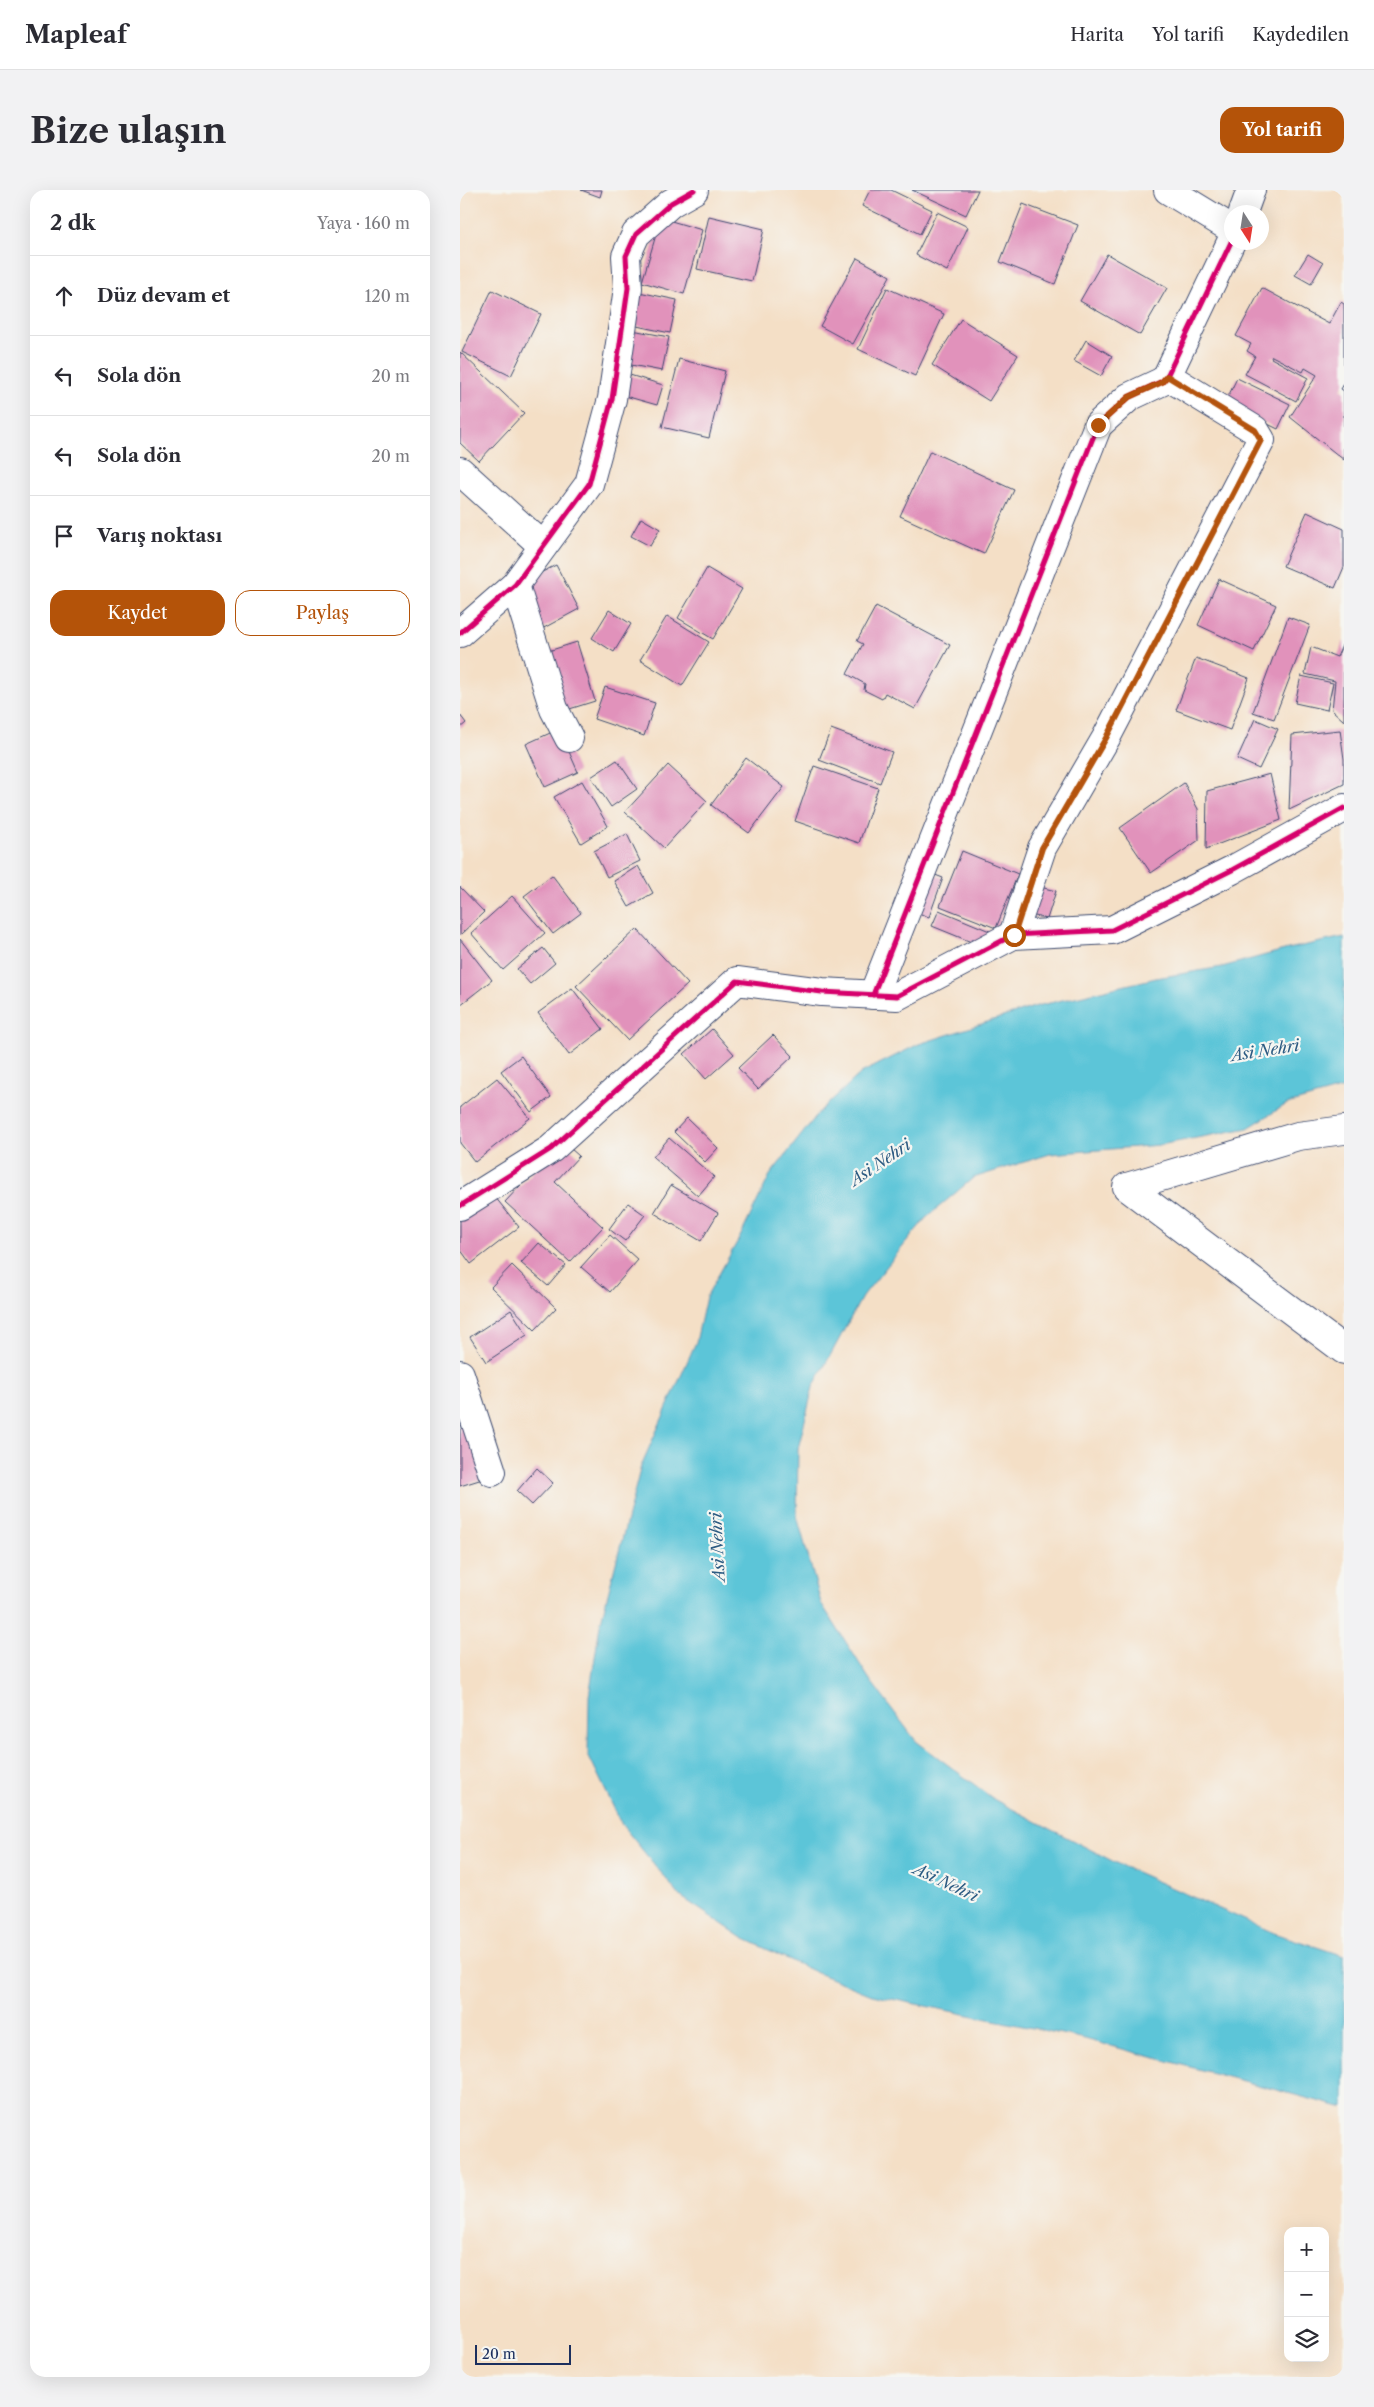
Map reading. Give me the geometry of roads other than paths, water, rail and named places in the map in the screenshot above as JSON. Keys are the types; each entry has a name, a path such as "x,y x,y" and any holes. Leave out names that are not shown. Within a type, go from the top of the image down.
{"street":[{"path":"460,634 515,585 589,484 612,399 628,288 626,256 636,234 671,203 694,190"},
{"path":"1168,190 1224,224"},
{"path":"1245,205 1251,190"},
{"path":"874,995 1098,425 1129,397 1162,382 1167,376 1227,250"},
{"path":"1014,935 1042,848 1106,738 1261,440 1255,430 1167,376"},
{"path":"460,472 543,546"},
{"path":"515,585 554,708 569,738"},
{"path":"460,1206 551,1149 737,981 822,992 897,996 1014,935 1112,930 1232,870 1344,808"},
{"path":"1344,1130 1298,1136 1127,1187 1344,1350"},
{"path":"460,1374 492,1472"}],"water":[{"name":"Asi Nehri","path":"1344,937 1344,1088 1287,1104 1248,1128 1160,1145 1050,1154 973,1178 926,1218 862,1297 813,1387 798,1449 797,1516 821,1603 870,1680 916,1741 995,1800 1120,1865 1274,1933 1344,1956 1344,2108 1081,2038 872,1995 815,1972 743,1938 680,1896 622,1825 588,1754 589,1696 600,1625 641,1466 696,1342 706,1297 740,1237 770,1175 820,1111 861,1073 919,1044 1037,1006 1156,978 1222,967 1288,949"}]}
